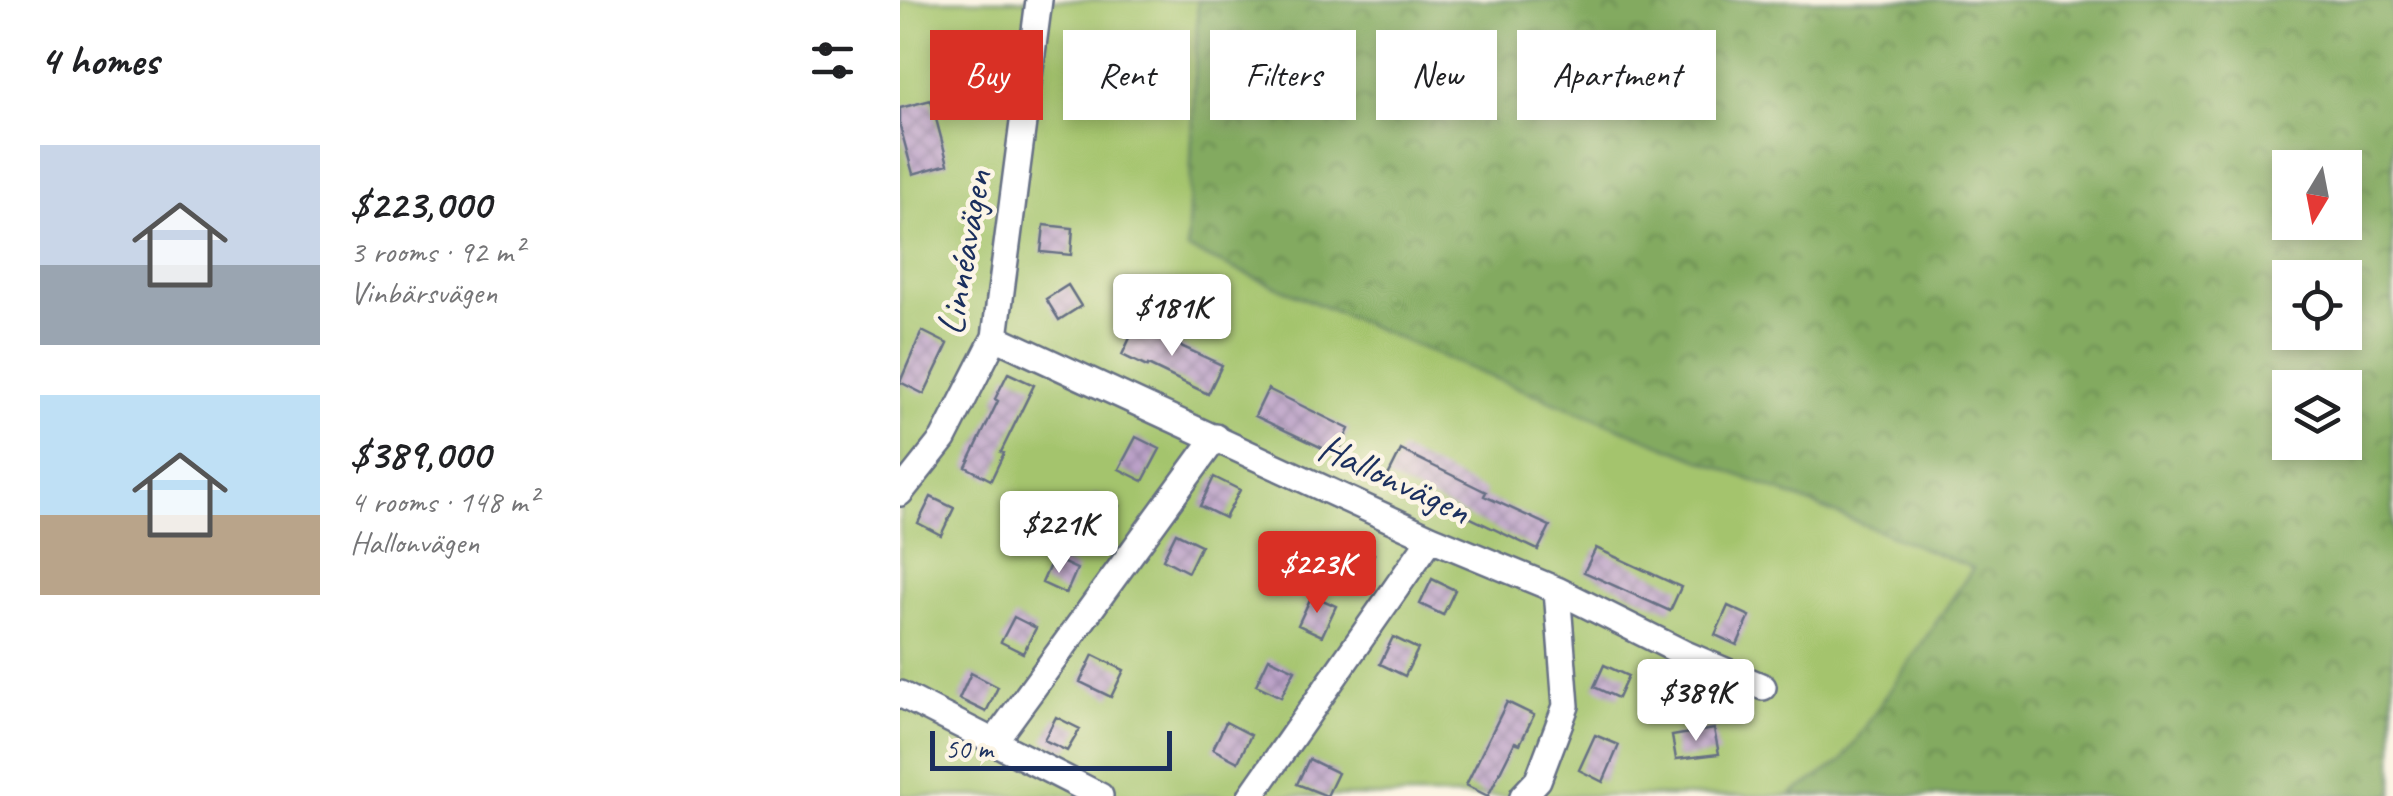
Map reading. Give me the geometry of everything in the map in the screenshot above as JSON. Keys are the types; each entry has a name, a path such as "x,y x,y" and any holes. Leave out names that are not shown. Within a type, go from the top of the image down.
{"street":[{"name":"Linnéavägen","path":"900,493 944,439 994,336 1039,0"},
{"name":"Hallonvägen","path":"994,336 1764,687"},
{"path":"993,743 1216,436"},
{"path":"1251,796 1432,538"},
{"path":"1523,796 1538,780 1566,706 1556,590"},
{"path":"900,694 1100,796"}],"green space":[{"path":"900,0 1198,0 1187,249 1478,372 1973,568 1842,761 1788,796 900,796"},
{"path":"1198,0 2393,0 2393,796 1788,796 1842,760 1972,568 1478,372 1187,249"}],"building":[{"path":"930,100 930,120 936,120 948,164 913,174 900,126 900,108"},
{"path":"1044,225 1073,228 1071,255 1041,252"},
{"path":"1068,285 1081,306 1059,320 1046,299"},
{"path":"1136,325 1222,365 1208,394 1122,355"},
{"path":"922,331 948,344 924,394 900,382"},
{"path":"1008,373 1034,385 991,480 966,467"},
{"path":"1268,389 1349,429 1337,455 1255,416"},
{"path":"1136,437 1160,449 1143,481 1119,469"},
{"path":"1401,450 1486,492 1484,496 1550,526 1538,550 1387,478"},
{"path":"1214,477 1240,490 1225,518 1200,506"},
{"path":"1094,494 1119,506 1106,533 1081,521"},
{"path":"931,497 954,508 941,535 918,523"},
{"path":"1176,533 1201,545 1188,572 1163,559"},
{"path":"1345,541 1374,554 1361,581 1333,568"},
{"path":"1596,548 1681,587 1670,611 1584,572"},
{"path":"1053,558 1077,569 1066,594 1042,583"},
{"path":"1432,579 1455,590 1443,615 1420,604"},
{"path":"1312,595 1336,606 1322,636 1298,625"},
{"path":"1728,606 1750,616 1737,645 1715,635"},
{"path":"1014,617 1036,628 1023,653 1001,642"},
{"path":"1393,637 1418,649 1405,676 1380,664"},
{"path":"1093,655 1124,670 1111,697 1080,682"},
{"path":"1269,658 1295,670 1281,697 1256,685"},
{"path":"1604,665 1628,676 1618,698 1594,687"},
{"path":"971,673 998,687 986,712 959,699"},
{"path":"1507,702 1534,715 1520,744 1515,742 1488,796 1466,785"},
{"path":"1056,717 1080,729 1067,751 1044,740"},
{"path":"1226,722 1251,735 1238,762 1213,749"},
{"path":"1714,729 1719,754 1676,759 1672,736"},
{"path":"1595,735 1619,745 1603,782 1579,770"},
{"path":"1309,759 1338,773 1327,796 1297,784"}]}
